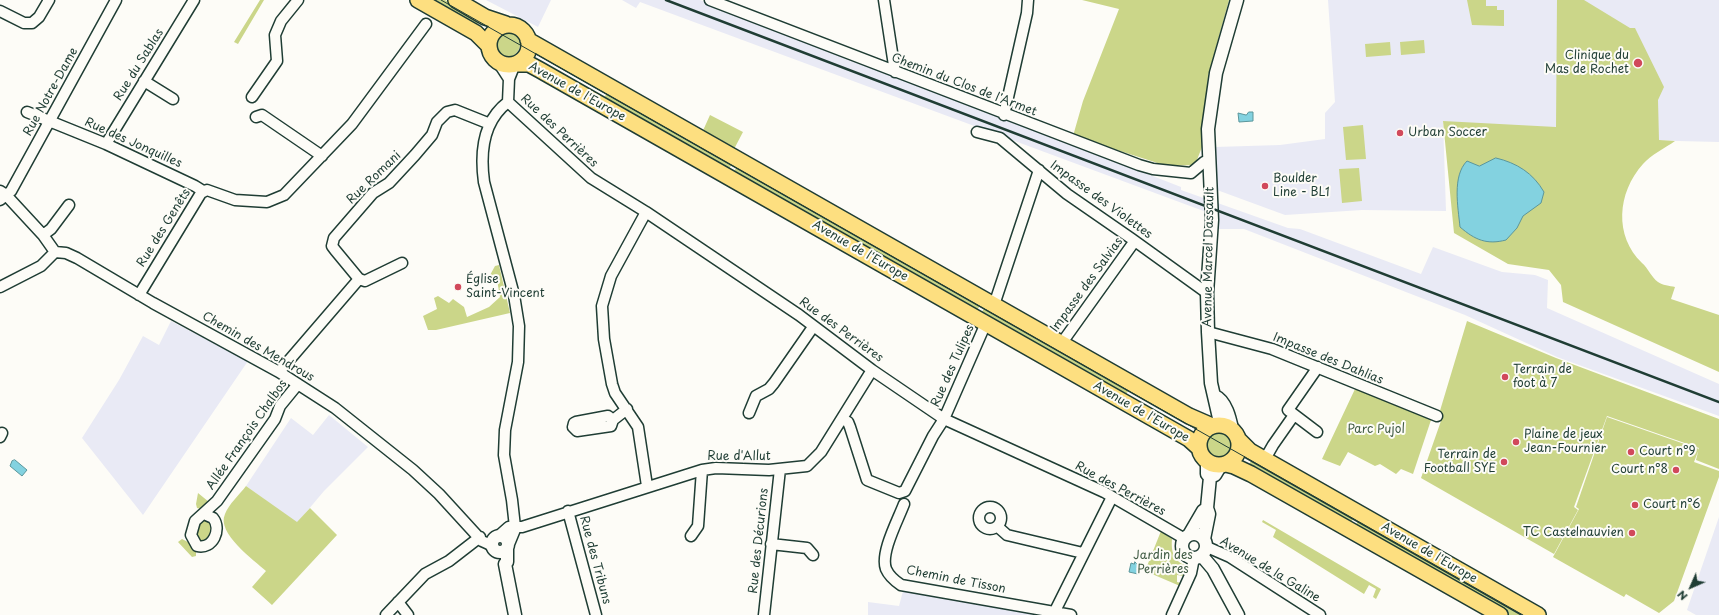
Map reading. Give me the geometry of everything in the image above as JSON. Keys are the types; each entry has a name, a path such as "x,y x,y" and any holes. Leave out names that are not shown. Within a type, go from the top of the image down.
{"main road":[{"path":"418,0 476,33 488,46 493,58 498,62 507,65 516,64 527,54 528,40 522,30 517,26 506,24 485,16 456,0"},
{"path":"488,46 489,39 494,30 506,24"},
{"name":"Avenue de l'Europe","path":"528,40 1198,421 1215,426"},
{"name":"Avenue de l'Europe","path":"516,64 529,64 540,70 1189,439 1199,448"},
{"path":"1215,426 1225,426 1235,435 1238,453 1232,461 1218,463 1199,448 1201,437 1205,431 1215,426"},
{"name":"Avenue de l'Europe","path":"1235,435 1247,449 1265,460 1538,615"},
{"name":"Avenue de l'Europe","path":"1218,463 1234,466 1251,474 1500,615"}],"street":[{"path":"0,11 24,23 32,23 39,17 49,0"},
{"name":"Rue Notre-Dame","path":"2,195 11,191 116,0"},
{"name":"Rue du Sablas","path":"106,144 194,0"},
{"path":"252,97 276,61 275,35 281,21 298,0"},
{"name":"Chemin du Clos de l'Armet","path":"710,0 895,69 1153,169 1191,173 1204,162 1209,161"},
{"path":"884,0 895,69"},
{"path":"1004,112 1027,13 1028,0"},
{"name":"Avenue Marcel Dassault","path":"1215,426 1219,418 1214,401 1215,396 1210,382 1207,293 1212,220 1208,129 1212,92 1237,0"},
{"name":"Rue des Genêts","path":"138,295 196,199 203,191 207,190 235,200 267,202 276,200 289,191 352,124 426,24"},
{"path":"498,62 509,79"},
{"path":"515,615 505,564 501,562 500,544 509,528 515,527 504,455 504,438 518,362 519,326 514,295 484,182 482,156 490,124 498,110 508,102 509,79 516,64"},
{"path":"144,81 173,99"},
{"name":"Rue des Perrières","path":"508,102 574,165 591,178 646,212 799,315 872,370 944,419 1112,497 1187,537"},
{"name":"Rue Romani","path":"359,280 332,246 334,238 373,193 389,183 415,155 432,135 437,122 447,112 454,110 490,124"},
{"name":"Rue des Jonquilles","path":"27,112 106,144 203,191"},
{"path":"256,117 262,115 322,156"},
{"name":"Impasse des Violettes","path":"977,132 1000,138 1067,194 1207,293"},
{"path":"994,306 1038,170"},
{"path":"0,287 41,266 55,252 43,235 2,195"},
{"path":"43,235 51,229 69,205"},
{"path":"646,212 611,276 602,306 604,339 612,384 615,393 638,427 647,486"},
{"name":"Impasse des Salvias","path":"1061,344 1134,242"},
{"name":"Chemin des Mendrous","path":"55,252 66,253 78,258 138,295 279,372 335,408 413,470 480,537"},
{"path":"279,372 359,280 365,281 402,263"},
{"name":"Rue des Tulipes","path":"842,419 848,422 867,480 901,493 909,486 933,436 944,419 986,323"},
{"path":"748,413 756,396 774,384 813,327"},
{"name":"Impasse des Dahlias","path":"1208,332 1272,349 1318,367 1372,391 1437,416"},
{"path":"1317,432 1288,410 1318,367"},
{"name":"Rue d'Allut","path":"515,527 522,527 568,511 702,470 716,468 769,470 807,466 812,463 821,452 872,370"},
{"name":"Allée François Chalbos","path":"204,514 217,501 275,419 280,406 298,384"},
{"name":"Avenue Marcel Dassault","path":"1215,396 1219,398 1226,410 1235,435"},
{"path":"613,420 627,409"},
{"path":"1265,460 1273,445 1294,415"},
{"path":"1172,615 1202,550 1210,514 1207,508 1210,477 1207,474 1218,463"},
{"name":"Rue des Décurions","path":"764,615 780,469"},
{"path":"692,536 698,526 702,470"},
{"path":"1053,613 1112,497"},
{"name":"Allée François Chalbos","path":"216,521 219,504 217,501"},
{"name":"Chemin de Tisson","path":"904,504 884,559 886,570 893,579 901,585 1053,613 1072,615"},
{"path":"1202,550 1187,556 1183,550 1187,537 1203,511 1207,508"},
{"name":"Rue des Tribuns","path":"568,511 596,615"},
{"path":"204,514 210,516 216,521 215,535 209,546 204,548 197,546 191,535 192,528 199,516 204,514"},
{"path":"998,527 1007,535 1083,553"},
{"path":"1187,537 1197,534 1202,550 1238,615"},
{"path":"386,615 425,574 449,561 483,535 500,544"},
{"path":"771,544 807,548 813,555"},
{"name":"Avenue de la Galine","path":"1202,550 1230,557 1320,615"},
{"path":"398,602 408,615"}],"shaded area":[{"path":"486,0 551,0 538,27"},
{"path":"622,0 700,0 1181,187 1181,190 1288,228 1300,229 1421,274 1433,247 1502,272 1535,275 1548,280 1547,308 1719,384 1719,416 1557,357 1465,315 1244,229 1218,229 1217,216 640,2 636,8"},
{"path":"1328,0 1719,0 1719,142 1554,138 1443,121 1446,211 1362,210 1285,215 1217,190 1215,147 1280,145 1325,139 1325,113 1335,102"},
{"path":"171,321 248,361 143,515 82,438 119,380 143,336 159,345"},
{"path":"329,415 368,447 324,491 297,523 246,486 291,418 313,435"},
{"path":"1719,517 1719,615 1696,615 1687,610"},
{"path":"903,591 1035,613 1037,615 868,615 868,602 899,606"}],"green space":[{"path":"260,0 264,0 238,44 234,42"},
{"path":"430,0 445,0 480,20 476,26"},
{"path":"1082,0 1229,0 1208,76 1202,147 1195,165 1167,166 1073,136 1083,101 1119,9"},
{"path":"1467,0 1486,0 1486,6 1497,6 1497,10 1504,10 1504,26 1472,25"},
{"path":"1557,0 1584,0 1630,28 1635,28 1664,87 1658,100 1659,140 1675,141 1646,161 1634,175 1624,201 1622,214 1623,227 1633,252 1654,278 1662,284 1675,287 1671,299 1719,315 1719,372 1563,302 1561,285 1549,270 1508,264 1454,233 1443,121 1556,127"},
{"path":"507,31 516,35 520,44 516,53 507,57 498,53 494,44 498,35"},
{"path":"1424,40 1425,53 1401,55 1400,42"},
{"path":"1390,42 1391,55 1366,57 1365,44"},
{"path":"609,89 734,161 727,172 602,102"},
{"path":"710,115 743,132 733,151 701,135"},
{"path":"1363,125 1366,159 1346,160 1343,127"},
{"path":"739,163 982,302 975,314 732,175"},
{"path":"1359,168 1362,201 1342,203 1339,169"},
{"path":"499,265 510,313 436,330 428,330 423,316 437,309 434,298 438,296 449,303 453,299 464,307 467,317 489,307 500,297 497,280 489,277 495,266"},
{"path":"986,304 1131,386 1124,398 981,314"},
{"name":"Plaine de jeux Jean-Fournier","path":"1467,321 1556,358 1719,419 1719,469 1696,460 1699,448 1607,416 1574,507 1578,510 1554,554 1421,478 1443,415 1439,414"},
{"name":"Parc Pujol","path":"1355,389 1432,417 1413,474 1401,469 1396,474 1380,464 1375,466 1348,452 1340,466 1322,459"},
{"name":"TC Castelnauvien","path":"1607,417 1699,449 1694,462 1719,471 1719,477 1674,601 1659,613 1626,594 1624,597 1553,557 1579,509 1576,507"},
{"path":"1219,432 1228,436 1232,445 1228,454 1219,458 1210,454 1206,445 1210,436"},
{"path":"1254,456 1356,514 1349,526 1247,468"},
{"path":"246,486 297,522 310,508 337,535 272,605 252,587 266,571 238,546 226,529 224,521 225,514 229,507"},
{"path":"198,493 209,502 201,509 197,508 196,504"},
{"path":"1360,517 1533,615 1506,615 1354,529"},
{"path":"202,518 210,520 213,531 207,542 197,543 195,524"},
{"path":"1263,520 1381,589 1376,599 1373,597 1376,589 1369,585 1364,594 1273,537 1276,530 1262,522"},
{"name":"Jardin des Perrières","path":"1161,531 1172,539 1172,547 1175,558 1185,565 1187,570 1184,576 1177,575 1177,582 1181,583 1180,586 1145,571"},
{"path":"182,539 188,542 196,552 196,556 192,557 178,542"}],"water":[{"path":"1249,112 1253,112 1253,121 1239,122 1238,113 1246,115"},
{"path":"1496,158 1518,166 1530,174 1544,192 1541,203 1523,216 1517,228 1506,240 1487,242 1476,238 1460,227 1457,192 1459,175 1462,167 1467,161 1479,166"},
{"path":"15,460 27,470 22,476 10,466 12,461"},
{"path":"1135,562 1141,568 1138,574 1129,572 1131,563 1134,564"}],"tram line":[{"path":"441,0 1523,615"}],"railway":[{"path":"666,0 1719,402"}],"place":[{"name":"Clinique du Mas de Rochet","path":"1638,63"},
{"name":"Urban Soccer","path":"1400,133"},
{"name":"Boulder Line - BL1","path":"1265,186"},
{"name":"Église Saint-Vincent","path":"458,287"},
{"name":"Terrain de foot à 7","path":"1505,377"},
{"name":"Plaine de jeux Jean-Fournier","path":"1516,442"},
{"name":"Court n°9","path":"1631,452"},
{"name":"Terrain de Football SYE","path":"1504,462"},
{"name":"Court n°8","path":"1676,470"},
{"name":"Court n°6","path":"1635,505"},
{"name":"TC Castelnauvien","path":"1632,533"}]}
